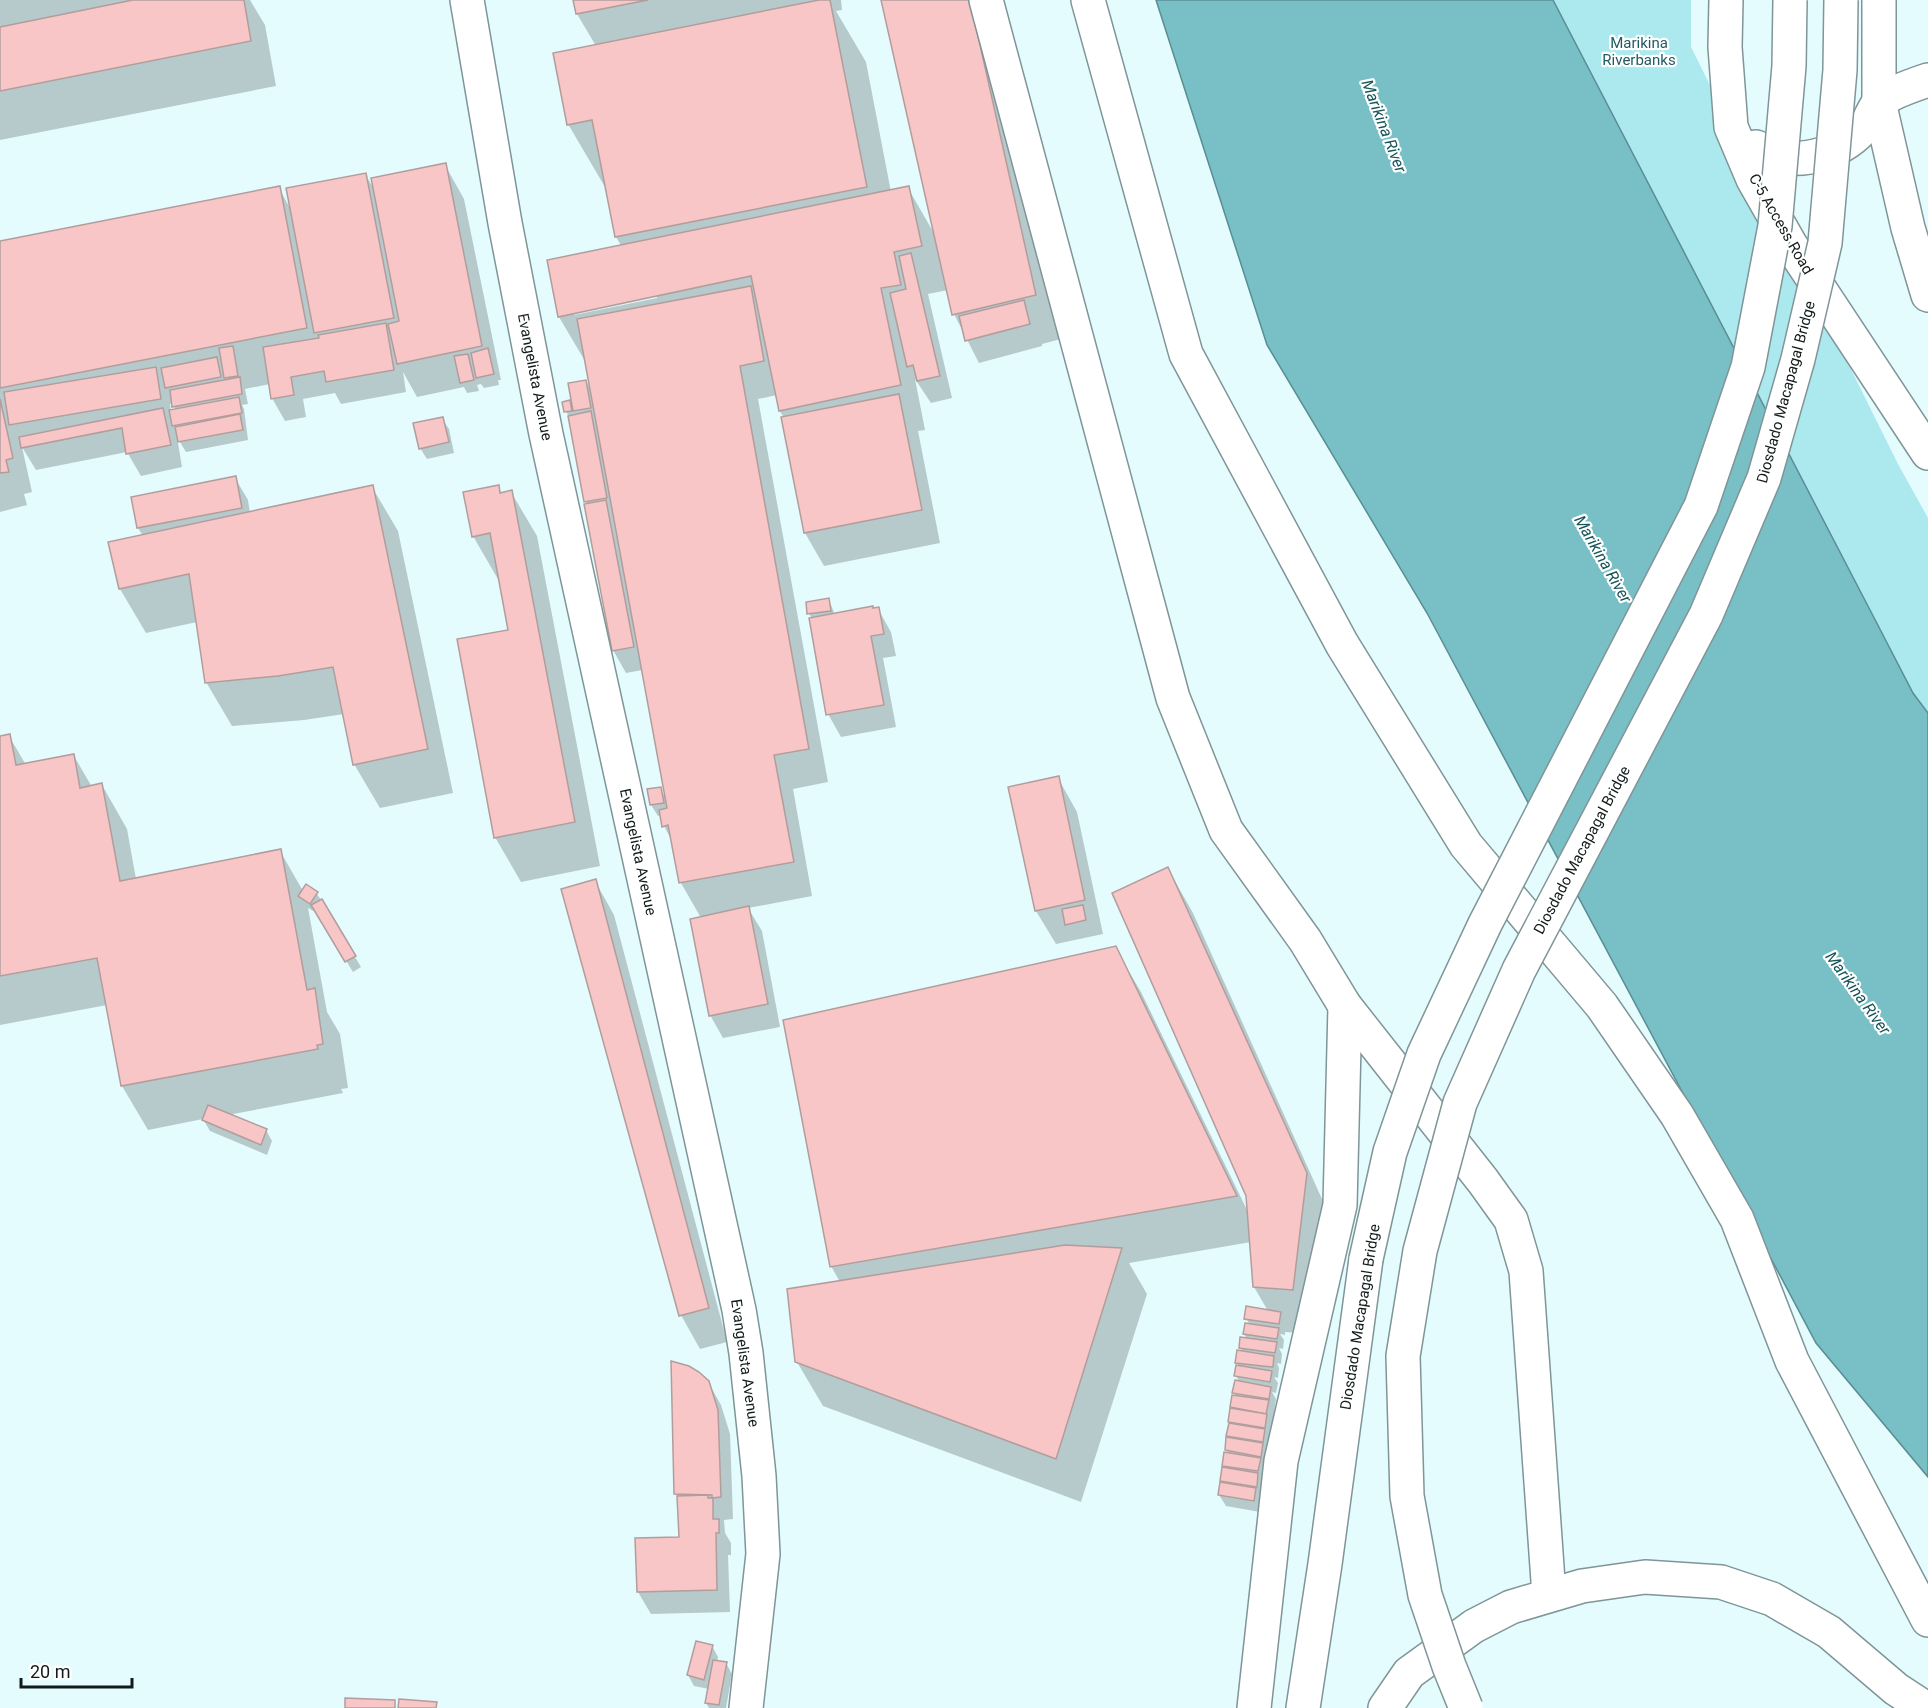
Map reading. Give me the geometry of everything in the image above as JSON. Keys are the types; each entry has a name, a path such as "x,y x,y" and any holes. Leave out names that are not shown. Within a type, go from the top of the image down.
{"main road":[{"name":"Evangelista Avenue","path":"467,0 505,224 546,434 743,1332 759,1476 762,1554 746,1708"},
{"path":"986,0 1173,698 1226,830 1305,940 1345,1006 1511,1220 1526,1271 1549,1595"},
{"path":"1088,0 1186,354 1342,644 1466,845 1602,1006 1677,1115 1737,1219 1792,1361 1928,1620"},
{"name":"C-5 Access Road","path":"1726,0 1725,47 1731,127 1753,179 1790,244 1928,453"},
{"name":"Diosdado Macapagal Bridge","path":"1303,1708 1365,1259 1390,1152 1424,1054 1485,924 1701,506 1748,368 1775,226 1789,66 1790,0"},
{"name":"Diosdado Macapagal Bridge","path":"1466,1708 1425,1595 1407,1496 1403,1356 1420,1251 1460,1103 1505,1001 1519,970 1706,615 1764,478 1798,359 1825,243 1840,70 1841,0"},
{"path":"1879,0 1880,102 1908,228 1928,295"},
{"path":"1731,127 1751,144 1774,155 1800,158 1825,154 1848,142 1867,124 1880,102 1917,83 1928,80"},
{"path":"1254,1708 1281,1461 1340,1205 1345,1006"},
{"path":"1386,1707 1409,1673 1474,1626 1511,1607 1581,1586 1645,1577 1722,1582 1772,1599 1829,1632 1896,1689 1925,1708"}],"green space":[{"name":"Marikina Riverbanks","path":"1553,0 1691,0 1691,47 1898,464 1928,518 1928,713 1913,693"}],"water":[{"name":"Marikina River","path":"1156,0 1553,0 1913,693 1928,713 1928,1477 1816,1343 1427,613 1267,345"}],"building":[{"path":"133,0 244,0 251,41 0,91 0,27"},
{"path":"573,0 648,0 576,14"},
{"path":"819,0 830,0 867,187 615,237 592,120 567,125 553,53"},
{"path":"881,0 970,0 1036,295 952,315"},
{"path":"446,163 482,346 397,364 388,324 399,321 371,178"},
{"path":"366,173 394,318 314,333 286,188"},
{"path":"280,186 307,328 0,388 0,241"},
{"path":"909,186 922,246 894,252 901,285 881,288 901,385 779,411 751,276 558,317 547,260"},
{"path":"911,253 940,376 917,381 913,365 907,367 890,293 906,289 899,256"},
{"path":"751,286 764,361 740,366 809,749 774,755 794,862 679,883 668,825 662,827 659,810 667,808 577,319"},
{"path":"1024,300 1030,324 965,341 959,316"},
{"path":"386,323 394,370 326,382 324,371 291,377 294,395 271,399 263,347 319,338 318,335"},
{"path":"233,346 238,376 224,378 219,348"},
{"path":"488,348 494,374 476,378 471,353"},
{"path":"468,354 474,380 460,383 454,356"},
{"path":"217,357 221,377 165,388 161,368"},
{"path":"156,367 161,399 9,425 4,392"},
{"path":"240,377 242,394 172,407 170,390"},
{"path":"586,380 591,408 573,411 568,383"},
{"path":"899,394 922,510 804,533 781,417"},
{"path":"239,397 242,413 172,426 169,410"},
{"path":"0,399 13,458 6,460 9,472 0,473"},
{"path":"570,400 572,411 564,412 562,402"},
{"path":"163,408 171,445 126,454 122,428 21,448 19,437"},
{"path":"591,411 607,498 584,502 568,416"},
{"path":"240,414 243,430 178,442 175,427"},
{"path":"443,417 449,442 419,449 413,423"},
{"path":"236,476 242,508 137,528 131,497"},
{"path":"373,485 428,749 353,765 333,667 278,676 205,683 189,574 119,589 108,542"},
{"path":"499,485 500,493 512,490 575,822 494,838 457,639 508,630 490,533 472,537 463,492"},
{"path":"606,500 634,647 612,651 584,504"},
{"path":"829,598 831,611 807,614 806,602"},
{"path":"873,606 873,608 879,607 884,634 871,636 884,705 826,715 809,618"},
{"path":"10,734 16,765 74,754 80,788 102,783 120,881 281,849 307,990 315,988 323,1044 317,1045 318,1049 121,1086 97,958 0,976 0,736"},
{"path":"1059,776 1085,900 1035,911 1008,787"},
{"path":"661,787 664,803 650,805 647,789"},
{"path":"1168,867 1307,1173 1293,1290 1253,1287 1246,1196 1112,893"},
{"path":"596,879 709,1308 679,1316 561,889"},
{"path":"306,884 318,892 310,904 298,896"},
{"path":"322,899 356,956 345,962 311,905"},
{"path":"1083,905 1086,920 1065,925 1062,909"},
{"path":"749,906 768,1004 709,1016 690,919"},
{"path":"1116,946 1237,1196 830,1267 783,1020"},
{"path":"208,1105 267,1129 261,1145 202,1120"},
{"path":"1065,1245 1122,1248 1056,1459 795,1362 787,1289"},
{"path":"1246,1306 1281,1312 1279,1324 1244,1319"},
{"path":"1245,1323 1279,1328 1277,1339 1243,1334"},
{"path":"1240,1337 1277,1342 1275,1353 1239,1348"},
{"path":"1237,1350 1274,1356 1273,1367 1235,1363"},
{"path":"671,1361 689,1366 709,1381 718,1410 721,1497 674,1494"},
{"path":"1236,1365 1272,1371 1270,1382 1234,1376"},
{"path":"1235,1380 1271,1387 1269,1399 1232,1393"},
{"path":"1232,1395 1269,1400 1266,1414 1230,1407"},
{"path":"1230,1408 1267,1414 1265,1428 1228,1422"},
{"path":"1229,1423 1265,1429 1263,1442 1226,1436"},
{"path":"1226,1437 1263,1443 1261,1457 1225,1450"},
{"path":"1224,1452 1261,1458 1258,1471 1222,1466"},
{"path":"1222,1467 1258,1473 1257,1487 1220,1481"},
{"path":"1220,1482 1256,1488 1254,1501 1218,1495"},
{"path":"708,1495 708,1498 713,1498 713,1519 719,1519 719,1533 716,1533 717,1590 637,1592 635,1538 679,1537 677,1496"},
{"path":"696,1641 713,1645 704,1680 687,1675"},
{"path":"713,1660 727,1662 719,1705 705,1703"},
{"path":"345,1698 395,1700 395,1708 345,1708"},
{"path":"399,1699 437,1702 436,1708 398,1708"}]}
